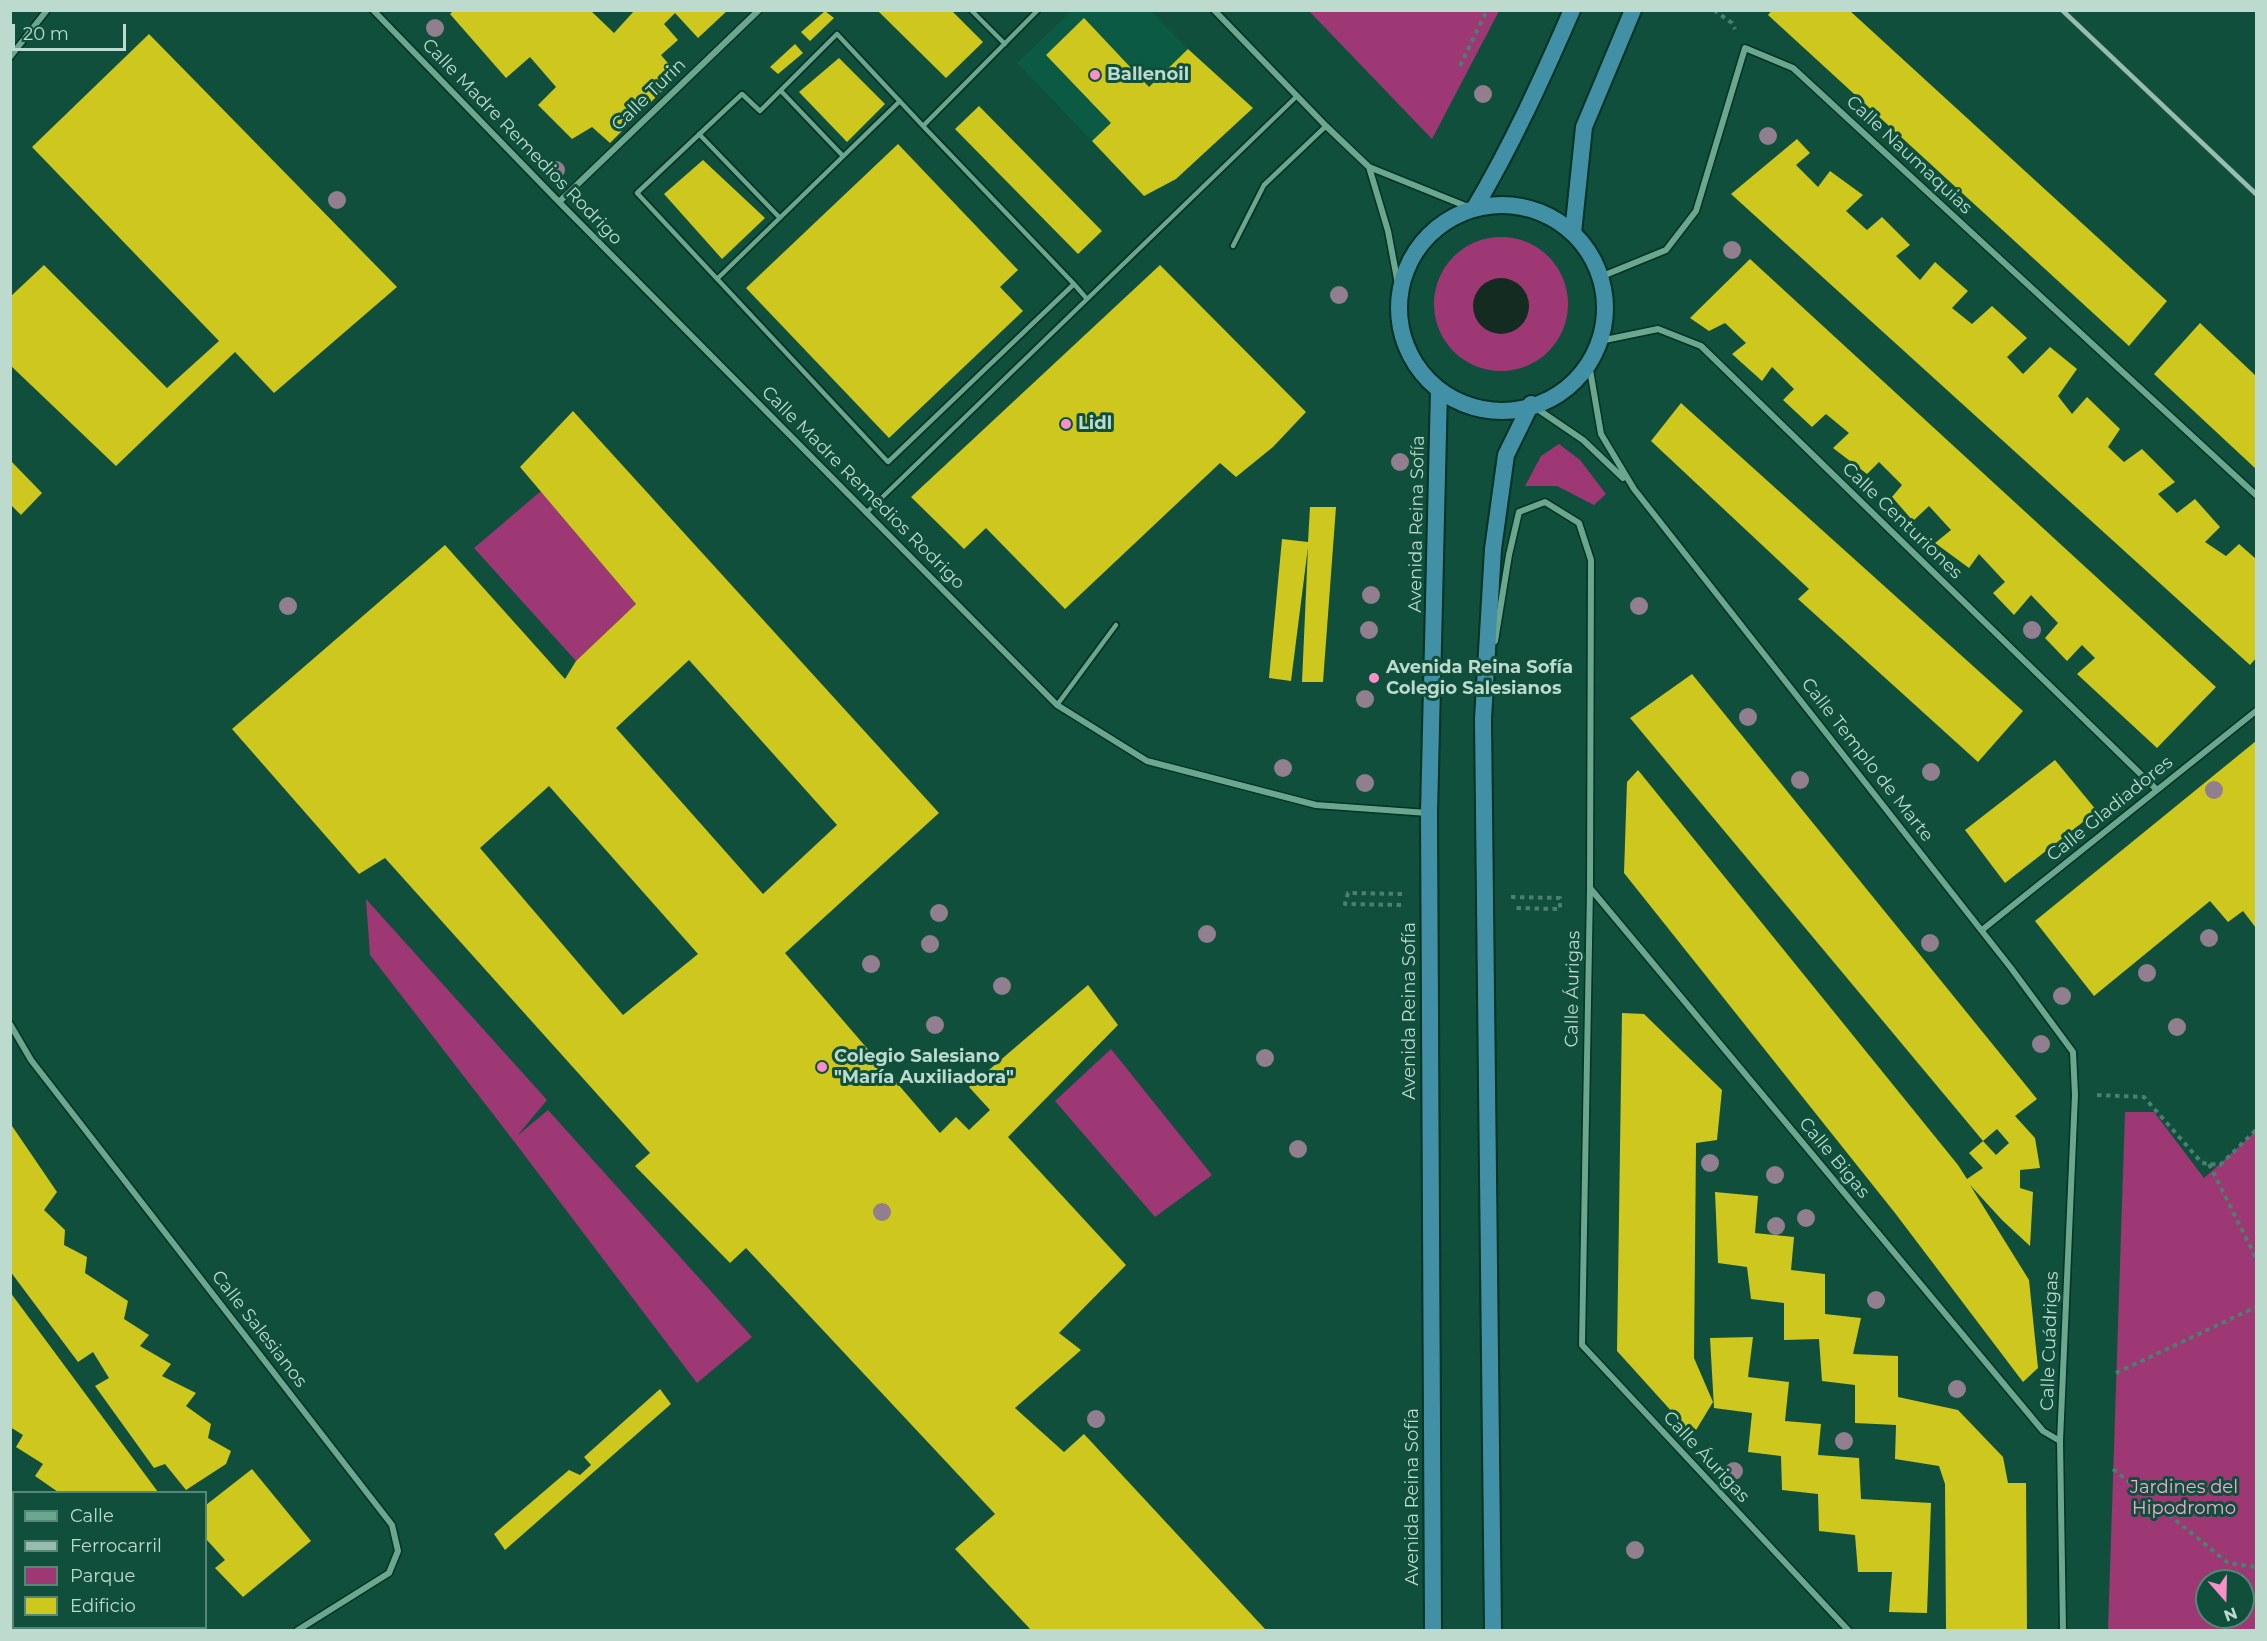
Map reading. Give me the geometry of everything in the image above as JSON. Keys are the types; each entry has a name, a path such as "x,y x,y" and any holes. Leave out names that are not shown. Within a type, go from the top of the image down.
{"highway":[{"path":"1474,209 1532,103 1572,10"},
{"path":"1573,233 1584,127 1633,10"},
{"path":"1507,206 1533,210 1556,220 1573,233 1593,259 1600,277 1605,305 1600,341 1589,364 1568,388 1541,404 1531,404 1507,411 1484,410 1463,404 1440,390 1418,368 1405,344 1399,319 1400,295 1406,272 1420,246 1442,225 1474,209 1507,206"},
{"name":"Avenida Reina Sofía","path":"1433,1630 1429,813 1440,390"},
{"path":"1493,1630 1483,719 1493,549 1506,455 1531,404"}],"street":[{"path":"10,57 47,10"},
{"name":"Calle Madre Remedios Rodrigo","path":"374,10 559,202 1057,705 1147,760 1316,805 1429,813"},
{"name":"Calle Turin","path":"559,202 759,10"},
{"path":"1214,10 1369,167 1474,209"},
{"name":"Calle Naumaquias","path":"1600,277 1666,250 1696,211 1745,48 1792,68 2256,495"},
{"path":"1369,167 1388,231 1400,295"},
{"name":"Calle Centuriones","path":"1600,341 1658,329 1701,346 2157,790"},
{"name":"Calle Templo de Marte","path":"1589,364 1601,434 1634,489 1982,930 2073,1052"},
{"name":"Calle Templo de Marte","path":"1531,404 1583,440 1634,489"},
{"name":"Calle Áurigas","path":"1483,719 1509,555 1519,512 1545,502 1579,524 1591,560 1590,888 1582,1345 1848,1630"},
{"name":"Calle Gladiadores","path":"1982,930 2256,711"},
{"name":"Calle Bigas","path":"1590,888 2043,1431 2060,1440"},
{"name":"Calle Salesianos","path":"10,1024 31,1060 392,1525 398,1551 389,1573 298,1630"},
{"name":"Calle Cuádrigas","path":"2062,1630 2060,1440 2075,1095 2073,1052"}],"lane":[{"path":"971,10 1005,44"},
{"path":"923,126 1038,10"},
{"path":"1074,284 888,462 637,193 742,94 760,111 837,34 1074,284 1087,299"},
{"path":"781,91 843,156"},
{"path":"866,513 1297,96"},
{"path":"717,279 900,101"},
{"path":"1233,246 1264,185 1326,126"},
{"path":"699,134 780,218"},
{"path":"1057,705 1116,625"}],"path":[{"path":"1460,66 1486,10"},
{"path":"1714,10 1732,23"},
{"path":"1408,906 1345,904 1348,893 1411,894"},
{"path":"1504,897 1560,898 1560,909 1506,908"},
{"path":"2075,1095 2144,1097 2202,1163 2220,1165 2256,1130"},
{"path":"2209,1164 2256,1258"},
{"path":"2116,1373 2256,1307"},
{"path":"2113,1469 2228,1563 2256,1567"}],"shaded area":[{"name":"Ballenoil","path":"1071,11 1151,11 1188,49 1092,141 1017,63"},
{"path":"1495,278 1507,278 1517,282 1525,290 1529,306 1525,322 1517,330 1507,334 1495,334 1485,330 1477,322 1473,312 1473,300 1477,290 1485,282"}],"green space":[{"path":"1309,11 1499,11 1432,139"},
{"path":"1501,237 1527,242 1548,257 1563,278 1568,304 1563,330 1548,351 1527,366 1501,371 1475,366 1454,351 1439,330 1434,304 1439,278 1454,257 1475,242"},
{"path":"1559,444 1580,460 1606,494 1594,505 1557,486 1525,486 1541,456"},
{"path":"541,491 636,604 576,661 474,548"},
{"path":"366,899 547,1100 517,1136 548,1110 752,1337 697,1383 370,955"},
{"path":"1111,1049 1212,1175 1155,1217 1055,1101"},
{"name":"Jardines del Hipodromo","path":"2125,1112 2154,1112 2204,1178 2256,1131 2256,1630 2108,1630"}],"building":[{"path":"454,10 590,10 614,33 635,10 728,10 698,38 675,13 664,24 678,40 661,55 678,75 610,143 592,127 572,139 538,105 556,87 530,57 506,78 450,14"},
{"path":"877,10 951,10 983,42 946,78"},
{"path":"1772,10 1849,10 2167,301 2129,346 1768,15"},
{"path":"825,11 834,18 810,41 801,32"},
{"path":"1084,18 1149,87 1188,49 1253,108 1176,179 1144,196 1092,141 1111,123 1046,55"},
{"path":"149,34 397,287 274,393 235,352 116,466 10,365 10,297 44,265 167,388 219,341 32,147"},
{"path":"795,44 803,53 778,74 770,67"},
{"path":"839,58 885,104 847,142 799,92"},
{"path":"979,106 1102,231 1078,254 955,129"},
{"path":"1797,139 1810,153 1796,165 1818,187 1830,171 1863,195 1846,211 1867,230 1882,217 1910,245 1896,256 1920,280 1935,262 1968,291 1952,308 1972,324 1992,306 2027,338 2007,357 2023,374 2050,347 2077,369 2058,396 2072,414 2087,397 2120,429 2108,447 2124,462 2142,449 2175,482 2158,494 2177,513 2195,499 2220,527 2205,542 2226,556 2239,544 2256,559 2256,658 2250,665 1731,194"},
{"path":"898,144 1018,270 1000,287 1023,311 889,438 746,288"},
{"path":"703,160 765,218 722,259 664,194"},
{"path":"1750,259 2216,687 2157,748 2077,674 2095,658 2082,645 2067,661 2045,638 2058,623 2031,595 2014,615 1993,593 2005,582 1979,554 1969,568 1935,543 1951,530 1929,506 1913,521 1892,497 1902,485 1879,462 1867,474 1833,448 1849,433 1826,414 1812,427 1783,400 1794,389 1772,367 1762,381 1732,354 1746,343 1725,323 1709,331 1690,318"},
{"path":"1160,265 1306,412 1273,447 1236,477 1220,463 1065,609 986,528 964,549 911,497"},
{"path":"2200,323 2256,376 2256,469 2154,374"},
{"path":"1681,403 2023,711 1978,762 1798,599 1809,589 1651,441"},
{"path":"573,411 939,813 785,953 940,1133 956,1117 969,1130 990,1110 969,1087 1088,985 1118,1025 1008,1137 1126,1265 1059,1333 1081,1350 1015,1408 1064,1452 1084,1434 1264,1630 1031,1630 955,1549 995,1514 746,1248 730,1263 635,1166 650,1153 385,858 359,874 232,729 445,545 565,679 576,661 636,604 520,467","holes":["689,660 837,825 763,894 616,728","549,786 698,954 623,1015 480,848"]},
{"path":"10,460 42,493 21,515 10,504"},
{"path":"1310,507 1336,507 1323,682 1302,682 1308,547 1291,681 1269,678 1282,539 1308,542"},
{"path":"1692,674 2037,1099 2015,1116 2035,1138 2040,1168 2020,1170 2020,1188 2033,1192 2030,1246 1970,1185 2029,1280 2038,1368 2023,1382 1895,1213 1624,873 1627,782 1638,770 1967,1179 1983,1168 1969,1153 1983,1141 1630,718","holes":["1997,1129 2009,1143 1996,1155 1983,1141"]},
{"path":"2256,741 2256,928 2243,911 2228,922 2210,901 2094,996 2035,921"},
{"path":"2055,760 2097,811 2005,883 1965,830"},
{"path":"1622,1013 1644,1014 1722,1090 1717,1140 1696,1143 1694,1358 1713,1402 1693,1435 1617,1351"},
{"path":"10,1123 57,1192 44,1210 65,1230 64,1245 87,1257 85,1273 128,1301 124,1319 149,1335 140,1346 171,1364 162,1376 196,1393 186,1406 211,1424 208,1438 231,1451 226,1464 186,1490 165,1464 154,1468 95,1386 109,1378 93,1352 78,1362 10,1271"},
{"path":"1715,1192 1758,1196 1755,1233 1794,1237 1791,1270 1825,1274 1825,1314 1861,1318 1853,1354 1898,1356 1898,1397 1958,1410 2003,1457 2008,1483 2026,1483 2027,1630 1946,1630 1945,1484 1939,1466 1895,1459 1896,1425 1855,1423 1855,1385 1822,1381 1819,1339 1784,1340 1784,1303 1751,1299 1747,1267 1718,1263"},
{"path":"10,1292 157,1491 57,1491 35,1476 43,1464 16,1447 23,1435 10,1427"},
{"path":"1753,1337 1748,1377 1789,1382 1785,1421 1821,1424 1818,1455 1859,1458 1861,1499 1931,1503 1927,1613 1889,1612 1892,1572 1858,1572 1855,1535 1819,1531 1818,1494 1782,1490 1781,1456 1748,1452 1752,1413 1714,1408 1710,1338"},
{"path":"660,1389 671,1404 505,1550 494,1534 569,1470 580,1475 591,1465 584,1457"},
{"path":"252,1469 311,1541 243,1597 215,1568 225,1560 207,1540 207,1504"}],"railway":[{"path":"2062,10 2256,194"}],"place":[{"name":"Ballenoil","path":"1095,75"},
{"name":"Lidl","path":"1066,424"},
{"name":"Avenida Reina Sofía Colegio Salesianos","path":"1374,678"},
{"name":"Colegio Salesiano \"María Auxiliadora\"","path":"822,1067"}]}
